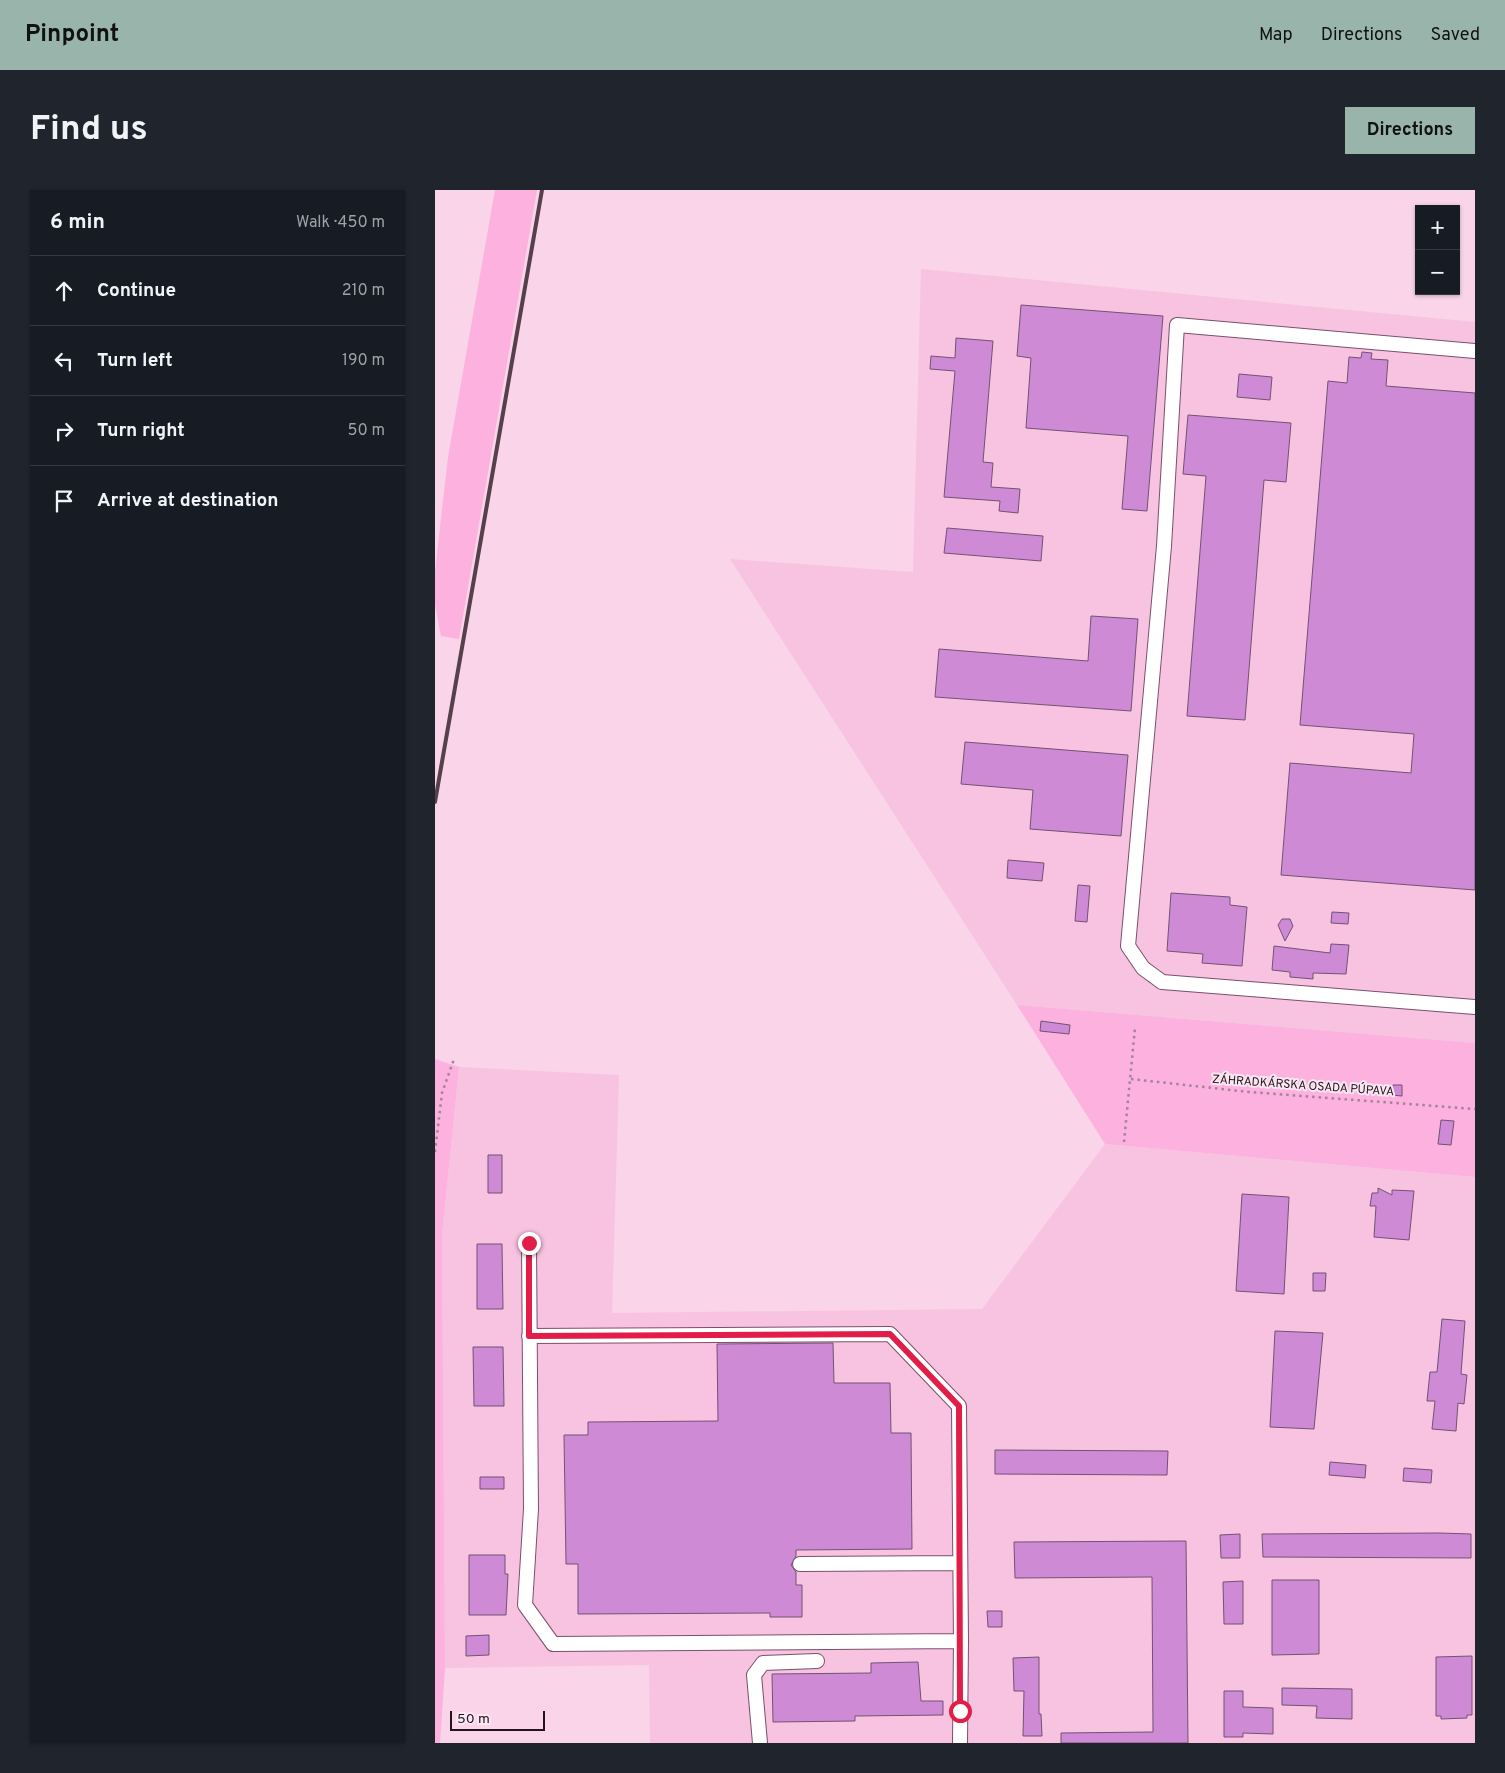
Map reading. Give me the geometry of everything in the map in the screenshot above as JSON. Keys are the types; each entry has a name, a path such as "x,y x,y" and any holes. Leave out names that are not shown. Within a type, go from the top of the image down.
{"lane":[{"path":"1475,351 1177,326 1164,546 1129,946 1143,968 1162,982 1475,1007"},
{"path":"529,1243 531,1509 525,1605 553,1644 961,1641"},
{"path":"529,1336 890,1334 959,1406 960,1743"},
{"path":"800,1564 960,1563"},
{"path":"760,1743 754,1675 763,1663 817,1661"}],"path":[{"path":"1124,1142 1135,1028"},
{"path":"435,1152 442,1093 454,1059"},
{"name":"ZÁHRADKÁRSKA OSADA PÚPAVA","path":"1131,1080 1249,1092 1475,1109"}],"shaded area":[{"path":"495,190 537,190 459,639 441,636 435,604 435,571 448,457"},
{"path":"921,269 1475,322 1475,1043 1017,1005 730,559 913,572"},
{"path":"1017,1005 1475,1043 1475,1177 1105,1144"},
{"path":"435,1059 459,1067 442,1235 445,1668 440,1743 435,1743"},
{"path":"459,1067 619,1075 612,1313 982,1309 1105,1144 1475,1177 1475,1743 650,1743 649,1665 445,1668 442,1235"}],"building":[{"path":"1021,305 1163,316 1147,511 1122,509 1128,436 1026,428 1031,358 1017,356"},
{"path":"956,338 993,341 983,462 993,463 991,487 1020,489 1018,513 999,511 1000,501 944,497 955,371 930,369 931,356 955,358"},
{"path":"1362,352 1372,353 1371,359 1388,360 1386,386 1475,393 1475,890 1281,875 1290,763 1411,773 1414,734 1300,725 1328,381 1347,383 1349,357 1361,358"},
{"path":"1239,374 1272,377 1270,400 1237,397"},
{"path":"1188,415 1291,423 1286,482 1264,480 1245,720 1187,716 1206,476 1183,474"},
{"path":"947,528 1043,536 1041,561 944,553"},
{"path":"1091,616 1138,619 1131,711 935,697 939,649 1088,661"},
{"path":"965,742 1128,755 1121,836 1030,829 1033,790 961,784"},
{"path":"1008,860 1044,863 1042,881 1007,878"},
{"path":"1078,885 1090,886 1087,922 1075,921"},
{"path":"1171,893 1230,897 1230,905 1247,907 1242,966 1202,963 1203,954 1167,951"},
{"path":"1332,912 1349,913 1348,924 1331,923"},
{"path":"1282,919 1290,919 1293,926 1285,941 1278,925"},
{"path":"1331,944 1349,945 1346,974 1313,973 1313,979 1290,977 1290,972 1272,970 1274,946 1330,953"},
{"path":"1041,1021 1070,1025 1069,1034 1040,1031"},
{"path":"1393,1085 1402,1085 1402,1096 1391,1095"},
{"path":"1441,1120 1454,1121 1451,1145 1438,1144"},
{"path":"488,1155 502,1155 502,1193 488,1193"},
{"path":"1378,1188 1392,1195 1392,1190 1414,1191 1409,1240 1374,1237 1376,1206 1370,1206 1372,1193 1378,1193"},
{"path":"1242,1194 1289,1197 1284,1294 1236,1291"},
{"path":"477,1244 502,1244 503,1309 477,1309"},
{"path":"1313,1273 1326,1273 1325,1291 1313,1291"},
{"path":"1442,1319 1465,1321 1461,1374 1467,1375 1464,1404 1458,1403 1456,1431 1432,1429 1435,1401 1427,1401 1430,1372 1437,1372"},
{"path":"1275,1331 1323,1333 1314,1429 1270,1427"},
{"path":"833,1343 834,1383 890,1383 891,1433 911,1433 912,1549 796,1550 796,1556 791,1565 796,1572 796,1585 802,1585 802,1617 770,1617 770,1613 578,1614 578,1564 566,1564 564,1435 588,1435 588,1422 718,1421 717,1344"},
{"path":"473,1347 503,1347 504,1406 474,1406"},
{"path":"995,1450 1168,1451 1167,1475 995,1474"},
{"path":"1330,1462 1366,1465 1365,1478 1329,1475"},
{"path":"1404,1468 1432,1470 1431,1483 1403,1481"},
{"path":"480,1477 504,1477 504,1489 480,1489"},
{"path":"1240,1534 1240,1558 1221,1558 1220,1535"},
{"path":"1262,1534 1471,1534 1471,1558 1263,1557"},
{"path":"1186,1541 1188,1743 1061,1743 1061,1733 1153,1732 1152,1577 1015,1578 1014,1542"},
{"path":"469,1555 505,1555 505,1574 508,1574 506,1615 469,1615"},
{"path":"1272,1580 1319,1580 1319,1654 1272,1655"},
{"path":"1243,1581 1243,1624 1224,1624 1223,1582"},
{"path":"987,1611 1002,1611 1002,1627 988,1627"},
{"path":"489,1635 489,1655 466,1656 466,1636"},
{"path":"1472,1656 1472,1715 1467,1715 1467,1718 1441,1719 1441,1716 1436,1716 1436,1657"},
{"path":"1039,1657 1039,1714 1041,1714 1042,1736 1023,1736 1024,1691 1014,1691 1013,1658"},
{"path":"918,1662 921,1701 943,1701 943,1715 855,1716 855,1721 773,1722 772,1674 871,1673 871,1663"},
{"path":"1282,1688 1352,1689 1352,1719 1316,1718 1317,1706 1282,1705"},
{"path":"1224,1691 1243,1691 1243,1707 1273,1708 1273,1734 1243,1733 1243,1737 1224,1737"}],"railway":[{"path":"435,802 542,190"}],"route":[{"path":"529,1243 529,1336 890,1334 959,1406 960,1711"}]}
